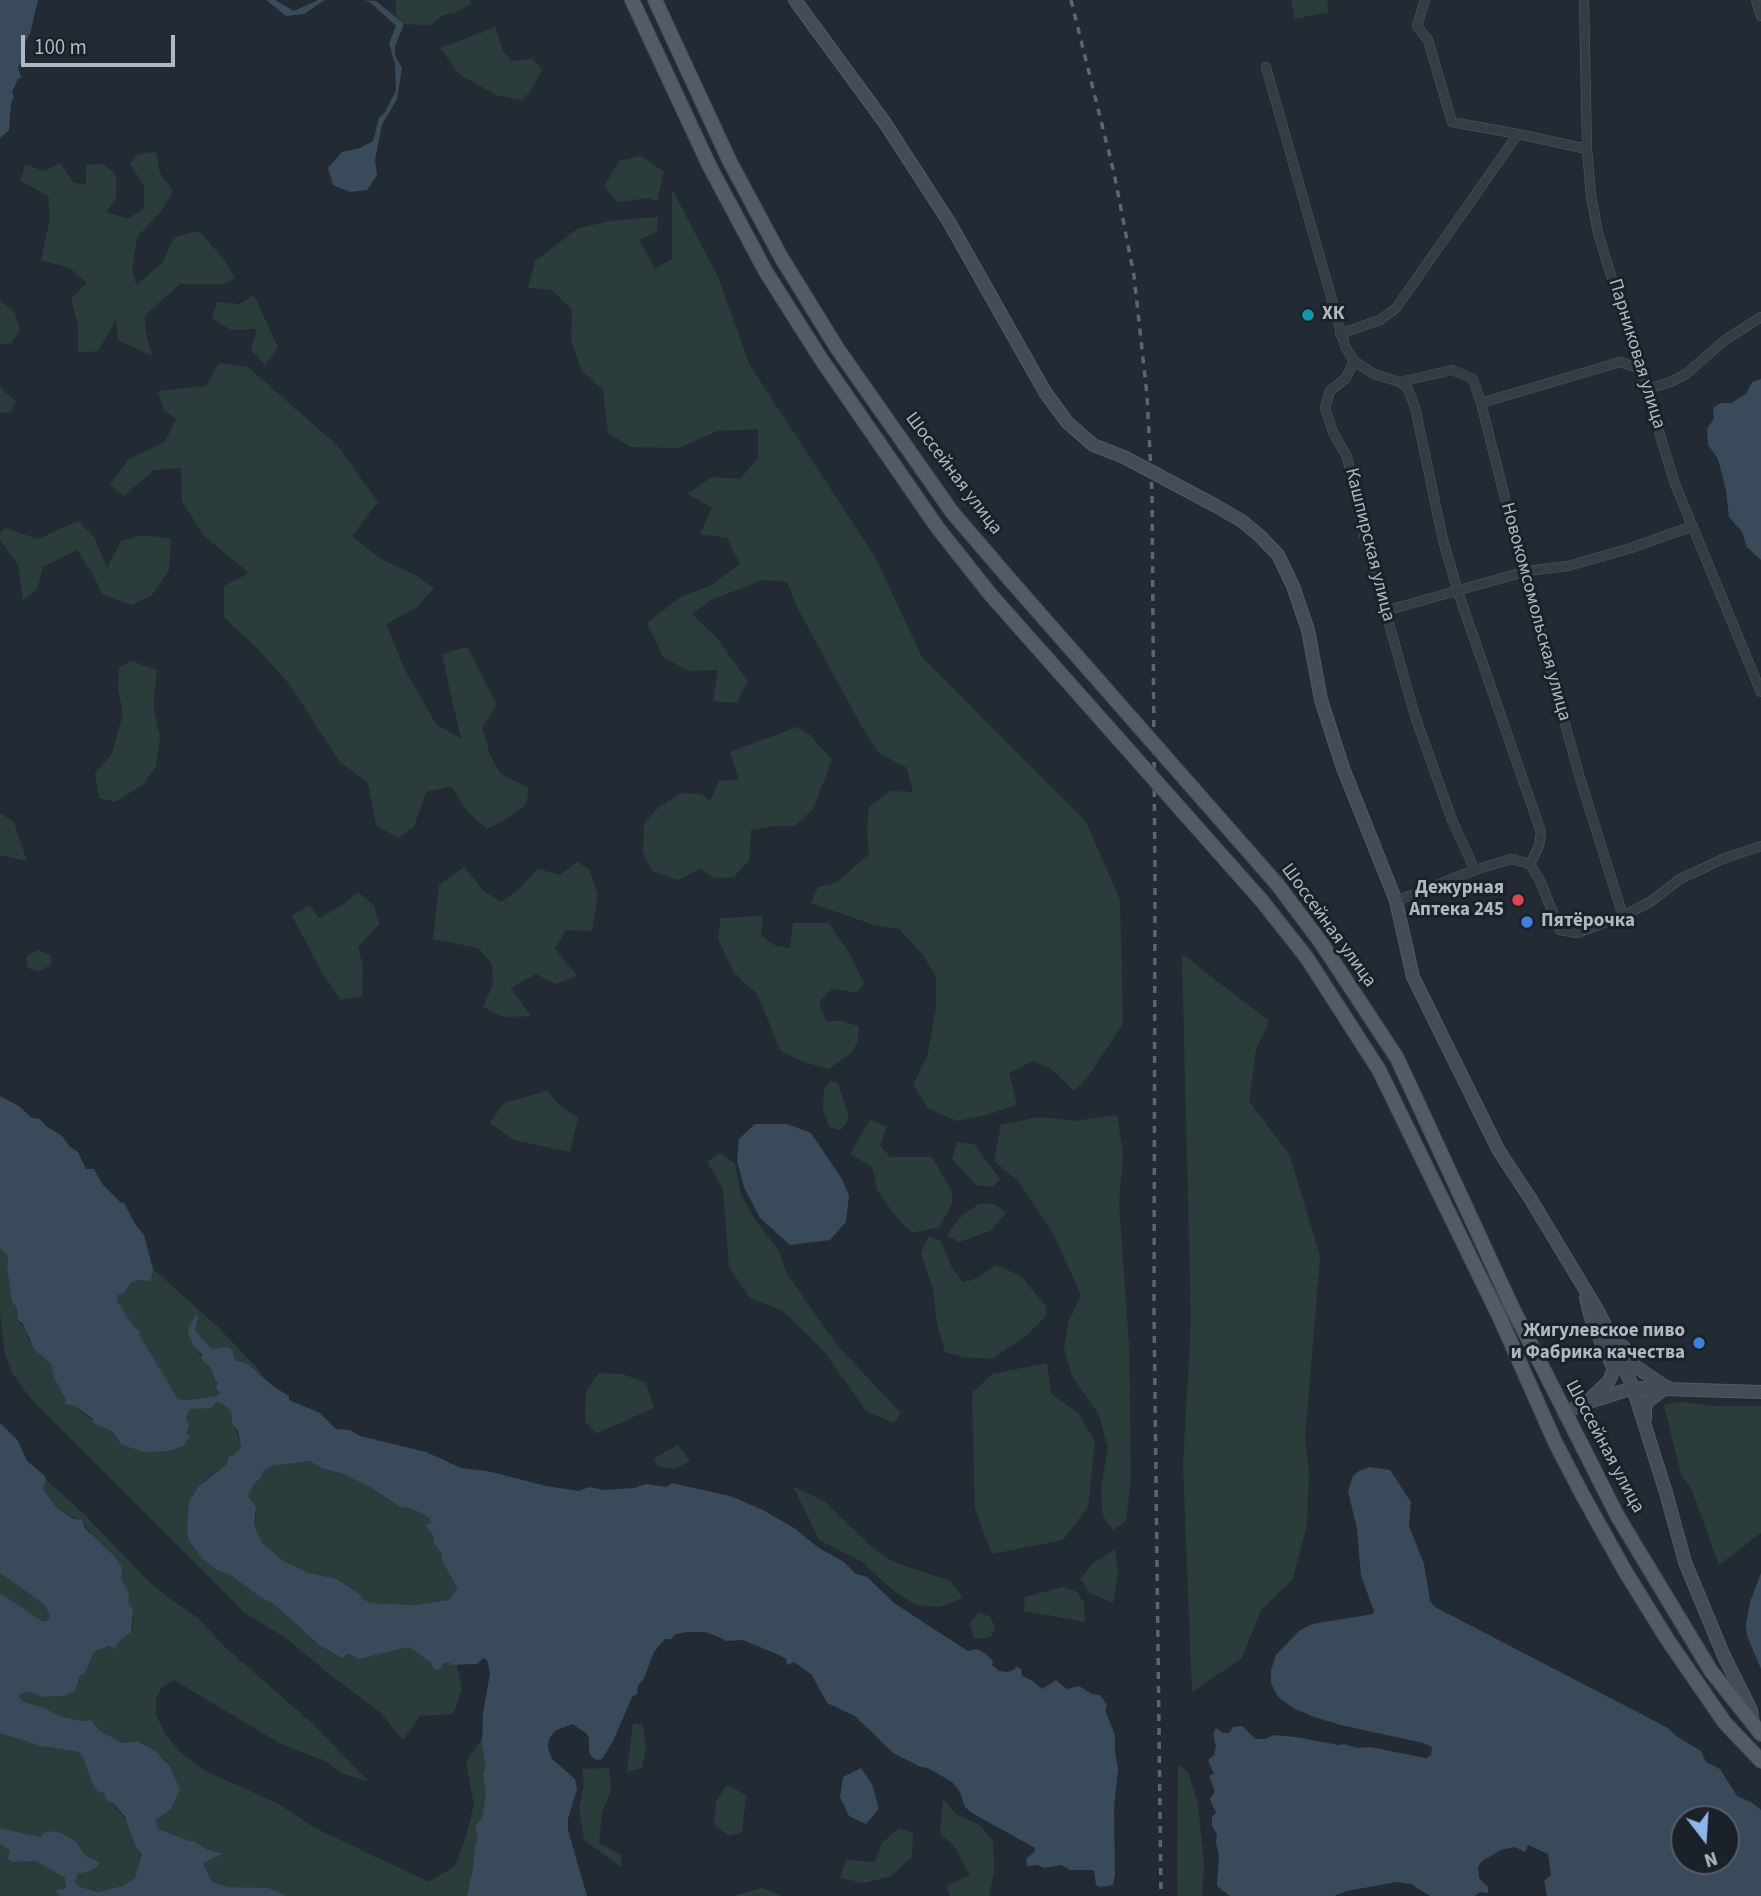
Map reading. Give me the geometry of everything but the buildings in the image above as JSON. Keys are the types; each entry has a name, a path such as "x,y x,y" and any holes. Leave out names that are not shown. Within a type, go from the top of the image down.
{"main road":[{"name":"Шоссейная улица","path":"632,0 710,167 766,272 821,359 937,527 990,594 1262,901 1307,957 1379,1070 1588,1505 1667,1639 1725,1723 1761,1761"},
{"name":"Шоссейная улица","path":"655,0 730,162 781,257 837,348 952,512 1277,884 1322,944 1397,1058 1511,1307 1618,1517 1711,1671 1757,1730"},
{"name":"Шоссейная улица","path":"796,0 886,123 942,211 1045,392 1067,422 1093,445 1124,457 1242,521 1278,555 1293,586 1308,630 1321,700 1343,768 1396,901 1413,977 1499,1151 1602,1319 1633,1388 1667,1496"},
{"name":"Шоссейная улица","path":"1581,1283 1592,1322 1614,1369 1609,1381 1586,1403"},
{"path":"1602,1319 1618,1338 1635,1366 1652,1380 1667,1387"},
{"name":"Шоссейная улица","path":"1667,1387 1644,1408 1667,1496 1685,1562 1723,1654 1751,1710 1757,1730"},
{"path":"1546,1422 1586,1403 1633,1388 1761,1392"}],"street":[{"path":"1425,0 1418,26 1428,40 1452,122 1587,149"},
{"name":"Парниковая улица","path":"1584,0 1587,149 1591,196 1598,233 1675,484 1761,692"},
{"path":"1756,0 1761,16"},
{"path":"1266,67 1340,334 1354,361 1374,373 1400,382 1408,389 1415,407 1443,540 1458,592 1541,832 1539,846 1530,864"},
{"path":"1340,334 1380,320 1396,308 1518,134"},
{"path":"1647,389 1686,374 1725,340 1761,317"},
{"name":"Кашпирская улица","path":"1354,361 1346,378 1331,391 1325,408 1333,432 1347,457 1364,535 1415,716 1452,820 1475,870"},
{"path":"1481,403 1620,362 1640,369"},
{"name":"Новокомсомольская улица","path":"1400,382 1452,370 1473,379 1527,571 1572,752 1623,916"},
{"path":"1385,611 1527,571 1568,566 1693,526"},
{"path":"1396,901 1511,859 1530,864 1560,930 1577,933 1623,916 1650,902 1680,879 1725,858 1761,846"}],"shaded area":[{"path":"396,0 470,0 472,4 443,15 431,25 404,24 396,17"},
{"path":"1291,0 1327,0 1329,12 1295,19"},
{"path":"495,27 503,52 512,61 533,59 542,70 530,92 521,100 496,95 459,74 440,48"},
{"path":"156,152 160,173 173,191 162,210 137,237 132,270 137,285 163,262 174,237 199,231 225,261 235,278 224,284 180,284 145,315 146,334 152,356 118,340 116,320 98,351 78,353 78,325 71,299 87,283 70,268 41,260 50,218 48,196 21,181 25,164 43,171 60,163 74,183 86,184 86,165 103,164 116,175 116,198 106,212 128,219 144,208 144,186 130,164 138,154"},
{"path":"640,156 664,172 657,202 649,198 617,202 604,186 619,161"},
{"path":"672,189 719,279 749,364 875,557 922,657 1086,822 1120,900 1123,1024 1087,1078 1074,1091 1050,1068 1033,1061 1009,1073 1017,1105 956,1121 928,1108 913,1085 927,1056 936,1009 936,977 923,955 899,929 874,925 811,903 818,887 836,883 869,854 869,807 890,791 913,792 907,768 879,753 797,607 787,582 763,580 711,600 692,614 717,638 748,682 736,703 713,701 718,670 689,671 663,657 647,623 682,596 710,586 740,564 727,538 700,534 712,508 688,494 711,477 740,479 758,458 758,429 717,431 679,448 631,447 608,433 603,390 581,370 571,339 572,310 552,290 528,288 535,261 577,229 609,221 658,217 657,231 639,240 655,269 672,259"},
{"path":"254,295 278,347 265,365 251,350 257,329 231,330 212,318 217,302 239,304"},
{"path":"0,300 15,313 20,329 12,343 0,345"},
{"path":"219,363 248,367 337,445 378,502 352,536 379,558 415,575 434,588 417,607 386,624 405,670 436,724 461,739 442,654 467,647 497,705 482,727 490,755 501,774 529,788 526,805 501,822 487,829 467,811 451,786 426,792 414,826 398,838 376,825 368,783 339,761 290,685 224,617 224,586 249,573 204,536 182,501 181,468 154,470 124,496 110,485 129,459 165,442 176,419 164,410 158,391 206,386"},
{"path":"0,387 16,402 11,412 0,413"},
{"path":"78,521 94,537 107,568 121,541 144,535 171,539 169,570 152,595 132,605 102,594 77,550 43,567 37,590 23,600 18,565 0,540 0,533 5,528 38,539"},
{"path":"130,661 157,670 153,706 160,736 156,766 144,784 115,802 99,798 95,773 112,754 123,714 118,689 119,668"},
{"path":"797,727 810,735 832,760 813,809 795,826 751,830 749,860 734,877 715,878 700,869 678,880 652,871 643,853 644,824 656,809 681,793 701,794 710,801 719,781 739,780 730,752"},
{"path":"0,813 14,822 27,861 0,855"},
{"path":"577,862 589,869 598,894 592,931 566,930 555,949 577,976 556,984 536,974 511,988 531,1016 503,1017 483,1007 493,984 492,964 478,948 433,939 439,885 464,867 484,891 501,902 519,889 538,869 560,875"},
{"path":"358,892 374,905 379,924 358,947 363,966 362,996 341,1000 323,974 292,916 309,905 319,918"},
{"path":"763,916 761,935 776,946 790,948 793,923 829,923 851,956 864,983 857,993 832,988 819,1002 826,1021 841,1021 858,1026 858,1042 850,1054 828,1069 801,1061 780,1050 758,995 735,974 718,939 721,918"},
{"path":"38,950 52,956 50,965 38,972 28,968 26,957"},
{"path":"1182,954 1269,1021 1256,1050 1249,1101 1290,1156 1320,1256 1305,1438 1309,1472 1307,1524 1293,1579 1261,1610 1242,1658 1192,1692 1183,1464 1191,1322"},
{"path":"830,1081 838,1083 849,1119 841,1130 829,1127 823,1109 824,1090"},
{"path":"547,1091 559,1105 578,1118 570,1152 514,1140 490,1123 504,1103"},
{"path":"1117,1115 1123,1154 1119,1204 1129,1346 1131,1479 1126,1521 1113,1530 1103,1516 1101,1488 1108,1448 1099,1415 1072,1376 1064,1347 1069,1320 1081,1295 1054,1235 1018,1181 994,1161 1001,1125 1039,1117 1074,1121"},
{"path":"870,1120 887,1126 880,1145 890,1157 932,1157 952,1192 952,1204 939,1227 913,1233 897,1218 877,1190 872,1167 850,1154"},
{"path":"957,1142 974,1144 1000,1179 993,1187 976,1185 952,1159"},
{"path":"720,1153 735,1164 741,1195 756,1221 779,1251 787,1274 837,1345 901,1413 894,1423 866,1411 823,1350 783,1311 750,1298 729,1267 723,1188 707,1162"},
{"path":"979,1204 995,1204 1006,1213 990,1231 959,1242 947,1235 960,1217"},
{"path":"929,1236 941,1241 952,1268 963,1282 978,1278 996,1265 1021,1276 1045,1305 1047,1315 1027,1335 992,1359 964,1357 945,1352 937,1324 933,1290 921,1252"},
{"path":"0,1248 8,1257 12,1302 17,1308 18,1320 26,1330 29,1341 51,1364 54,1378 65,1399 96,1423 113,1432 122,1442 139,1450 161,1451 186,1433 186,1418 190,1409 217,1402 227,1407 241,1447 227,1464 204,1481 192,1495 189,1541 199,1554 218,1571 229,1574 275,1605 318,1645 335,1655 372,1656 409,1647 433,1665 448,1662 457,1665 462,1689 453,1714 420,1716 403,1740 381,1713 286,1638 245,1613 32,1400 12,1373 4,1349 0,1312"},
{"path":"153,1269 218,1327 261,1375 248,1364 235,1360 233,1351 212,1349 195,1329 194,1347 210,1367 220,1393 188,1400 178,1399 117,1300 118,1295 123,1294 132,1282 152,1279"},
{"path":"1047,1363 1051,1394 1078,1413 1095,1441 1088,1507 1063,1540 992,1554 975,1509 972,1393 992,1374"},
{"path":"599,1373 623,1374 646,1383 654,1408 597,1433 585,1422 586,1392"},
{"path":"1680,1402 1714,1406 1761,1406 1761,1533 1719,1565 1691,1488 1681,1475 1664,1405"},
{"path":"678,1445 690,1461 674,1469 657,1466 654,1458"},
{"path":"310,1461 370,1487 400,1507 413,1509 429,1518 431,1522 425,1525 442,1554 442,1561 457,1589 449,1600 415,1605 371,1603 337,1579 309,1573 285,1562 262,1543 254,1524 257,1512 248,1496 254,1484 263,1471 272,1466"},
{"path":"46,1480 81,1511 147,1580 198,1618 225,1647 313,1724 369,1782 341,1773 327,1762 281,1744 174,1680 162,1687 156,1699 156,1715 166,1735 182,1754 205,1771 277,1803 315,1828 429,1882 455,1866 474,1805 466,1762 483,1737 486,1794 482,1818 475,1826 478,1839 467,1896 287,1896 269,1888 229,1887 212,1882 202,1863 215,1858 218,1852 167,1834 155,1824 155,1820 171,1808 173,1772 166,1761 143,1743 124,1743 99,1730 91,1720 62,1717 24,1702 18,1694 31,1692 42,1697 65,1696 75,1691 94,1652 118,1643 131,1632 133,1626 133,1609 128,1602 121,1579 121,1568 116,1558 97,1542 84,1523 57,1508 43,1489"},
{"path":"793,1486 825,1502 875,1550 894,1562 950,1581 963,1598 939,1607 916,1605 894,1591 861,1561 819,1540"},
{"path":"1115,1549 1118,1575 1113,1603 1090,1593 1080,1579 1092,1564"},
{"path":"0,1573 45,1605 51,1616 48,1620 38,1620 0,1593"},
{"path":"1063,1587 1077,1592 1084,1603 1085,1622 1024,1611 1025,1597"},
{"path":"978,1613 989,1616 995,1626 992,1636 983,1639 973,1637 970,1624"},
{"path":"633,1724 643,1725 646,1749 642,1768 627,1772"},
{"path":"0,1733 46,1747 79,1752 98,1791 104,1793 129,1824 136,1848 142,1854 135,1878 122,1886 98,1892 80,1888 75,1882 78,1874 100,1862 86,1856 72,1839 54,1831 41,1837 0,1828"},
{"path":"1178,1765 1188,1772 1198,1804 1204,1865 1202,1896 1177,1896"},
{"path":"609,1768 611,1790 602,1812 599,1843 621,1855 622,1868 584,1840 579,1807 584,1785 582,1769"},
{"path":"727,1785 746,1795 742,1832 729,1836 714,1824 716,1801"},
{"path":"943,1799 956,1814 981,1826 993,1841 994,1872 989,1896 950,1896 947,1886 970,1875 954,1846 940,1834"},
{"path":"899,1828 913,1833 912,1857 891,1876 864,1883 840,1878 846,1860 875,1862 882,1843"},
{"path":"0,1844 10,1851 18,1862 36,1861 65,1878 67,1886 63,1890 55,1890 60,1896 0,1896"},
{"path":"762,1888 783,1896 733,1896"}],"water":[{"path":"0,0 38,0 30,34 24,44 23,60 18,67 21,78 12,92 14,97 9,130 0,138"},
{"path":"266,0 275,0 294,11 318,0 325,0 304,14 286,16"},
{"path":"365,0 376,1 404,24 395,46 395,56 402,68 397,99 382,125 375,160 377,175 367,190 350,192 333,185 328,168 342,152 360,148 373,141 379,118 396,90 395,64 389,43 396,26"},
{"path":"1761,379 1761,560 1747,547 1742,532 1729,517 1726,490 1718,459 1708,445 1707,429 1714,419 1713,408 1721,403 1731,403 1746,394 1752,382"},
{"path":"0,1096 19,1106 32,1118 40,1119 62,1136 70,1147 78,1152 86,1169 94,1169 102,1184 124,1203 144,1235 153,1269 151,1281 132,1282 123,1294 118,1295 117,1300 133,1326 140,1332 139,1335 178,1399 216,1396 220,1393 210,1367 202,1360 202,1354 194,1347 189,1335 188,1328 196,1315 195,1330 212,1349 229,1347 235,1360 248,1364 274,1387 289,1396 289,1400 320,1413 336,1429 350,1430 360,1436 426,1452 461,1468 487,1471 546,1486 579,1491 589,1487 604,1490 634,1488 646,1484 666,1487 672,1483 730,1496 763,1510 794,1528 819,1548 844,1562 856,1574 867,1577 894,1603 929,1626 968,1651 977,1649 986,1654 999,1671 1008,1672 1016,1666 1021,1669 1022,1676 1042,1689 1056,1680 1067,1689 1079,1686 1092,1694 1100,1695 1107,1705 1105,1710 1115,1735 1118,1769 1114,1809 1113,1885 1096,1885 1092,1870 1070,1870 1061,1865 1044,1868 1037,1865 1027,1866 1026,1859 1035,1848 972,1813 965,1807 960,1792 952,1782 893,1753 855,1716 827,1703 812,1675 794,1662 787,1665 786,1659 779,1655 743,1640 727,1641 706,1632 688,1632 665,1639 654,1652 637,1694 632,1697 602,1759 592,1757 586,1733 572,1724 555,1731 549,1739 548,1748 552,1759 575,1779 577,1789 568,1819 568,1830 587,1896 467,1896 478,1839 475,1826 482,1818 486,1794 483,1774 486,1767 482,1745 483,1714 490,1673 487,1660 483,1658 477,1664 452,1665 448,1662 435,1670 431,1663 409,1647 359,1659 348,1654 342,1658 320,1646 275,1605 229,1574 218,1571 202,1558 189,1541 189,1501 199,1486 227,1464 229,1456 233,1456 241,1447 238,1431 232,1423 232,1415 227,1407 217,1402 210,1408 190,1409 186,1418 189,1426 186,1433 190,1437 183,1446 168,1451 145,1452 122,1445 113,1432 92,1422 93,1419 75,1406 65,1404 66,1400 54,1378 51,1364 34,1349 23,1324 18,1320 17,1308 12,1302 8,1257 0,1248","holes":["310,1461 321,1468 343,1474 370,1487 400,1507 413,1509 429,1518 431,1522 425,1525 434,1537 433,1542 442,1554 442,1561 457,1588 449,1600 415,1605 371,1603 337,1579 309,1573 285,1562 262,1543 254,1524 256,1507 248,1496 263,1471 272,1466"]},
{"path":"755,1124 787,1124 811,1133 842,1179 849,1196 846,1222 830,1240 790,1245 760,1218 744,1187 737,1161 739,1139"},
{"path":"0,1423 18,1441 27,1461 44,1475 46,1480 43,1489 57,1508 74,1519 82,1520 85,1528 116,1558 122,1568 121,1579 129,1593 128,1602 133,1609 131,1632 115,1649 109,1646 94,1652 75,1691 65,1696 42,1697 31,1692 19,1694 19,1697 24,1702 62,1717 91,1720 99,1730 123,1743 138,1741 155,1751 170,1766 180,1790 171,1809 155,1820 158,1829 222,1854 203,1863 212,1882 229,1887 269,1888 287,1896 60,1896 55,1890 63,1890 66,1887 65,1878 36,1861 12,1862 8,1859 10,1851 0,1844 0,1828 41,1837 43,1833 52,1831 61,1833 75,1841 86,1856 100,1862 90,1871 78,1874 75,1882 80,1887 98,1892 122,1886 135,1878 142,1854 136,1848 125,1817 113,1803 108,1802 104,1793 98,1792 79,1752 41,1746 0,1733 0,1593 42,1621 48,1620 50,1616 45,1605 0,1573"},
{"path":"1369,1467 1390,1470 1411,1502 1409,1526 1424,1564 1430,1601 1435,1607 1668,1728 1701,1751 1706,1762 1720,1769 1737,1796 1761,1810 1761,1896 1547,1896 1544,1881 1551,1875 1548,1854 1528,1845 1525,1852 1515,1847 1501,1850 1482,1861 1478,1867 1479,1878 1488,1887 1488,1893 1480,1892 1475,1896 1430,1896 1411,1884 1397,1882 1334,1896 1230,1896 1217,1886 1219,1856 1217,1834 1212,1826 1212,1816 1216,1813 1210,1799 1215,1792 1209,1776 1214,1774 1208,1760 1214,1755 1216,1746 1213,1734 1216,1728 1223,1733 1229,1733 1233,1727 1242,1726 1256,1739 1274,1735 1296,1737 1426,1758 1431,1755 1432,1747 1423,1743 1341,1725 1293,1708 1278,1697 1271,1683 1271,1670 1276,1655 1300,1630 1312,1624 1373,1614 1361,1576 1357,1529 1348,1491 1353,1476"},
{"path":"1761,1573 1761,1669 1747,1636 1746,1624 1750,1602"},
{"path":"861,1768 872,1784 879,1809 866,1824 849,1816 840,1797 843,1777"}],"railway":[{"path":"1071,0 1114,173 1134,276 1147,395 1152,492 1154,1311 1161,1896"}],"place":[{"name":"ХК","path":"1308,315"},
{"name":"Дежурная Аптека 245","path":"1518,900"},
{"name":"Пятёрочка","path":"1527,922"},
{"name":"Жигулевское пиво и Фабрика качества","path":"1699,1343"}]}
